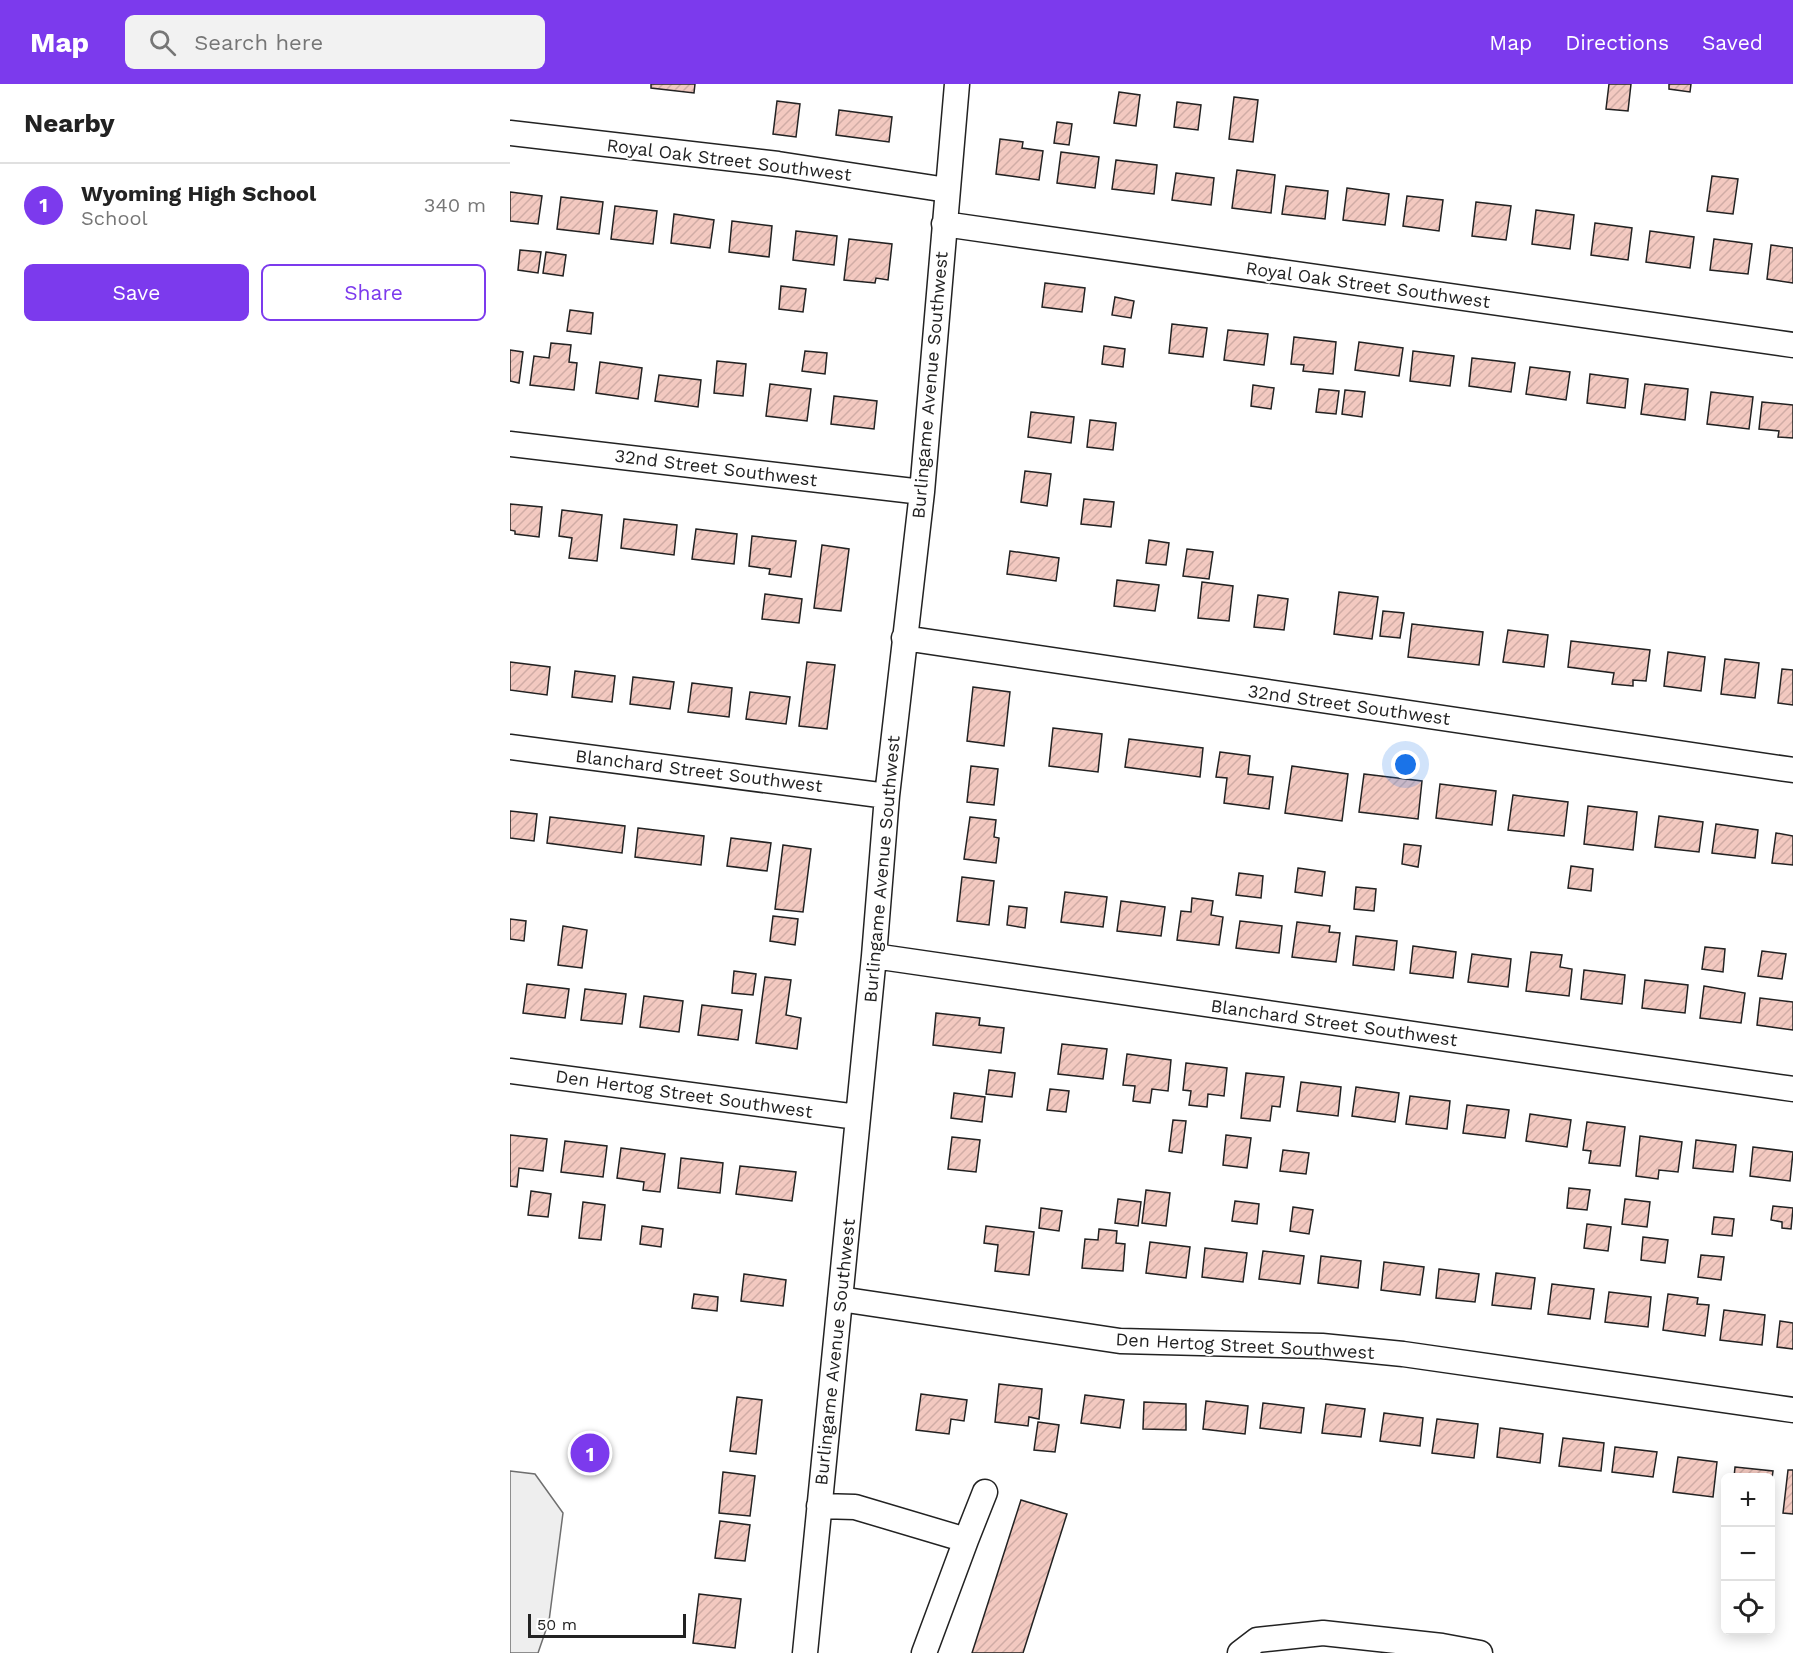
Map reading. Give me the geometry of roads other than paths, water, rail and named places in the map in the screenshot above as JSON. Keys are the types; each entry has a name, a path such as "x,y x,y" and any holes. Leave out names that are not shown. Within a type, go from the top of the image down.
{"street":[{"name":"Burlingame Avenue Southwest","path":"805,1653 874,956 887,796 922,492 957,84"},
{"name":"Royal Oak Street Southwest","path":"510,133 778,164 947,190"},
{"name":"Royal Oak Street Southwest","path":"944,224 1793,345"},
{"name":"32nd Street Southwest","path":"510,444 922,492"},
{"name":"32nd Street Southwest","path":"904,638 1793,771"},
{"name":"Blanchard Street Southwest","path":"510,747 887,796"},
{"name":"Blanchard Street Southwest","path":"874,956 1793,1089"},
{"name":"Den Hertog Street Southwest","path":"510,1071 857,1117"},
{"name":"Den Hertog Street Southwest","path":"840,1299 1120,1341 1322,1346 1393,1353 1793,1410"},
{"path":"924,1653 985,1492"},
{"path":"819,1506 855,1507 966,1540"},
{"path":"1240,1653 1257,1640 1323,1633 1442,1646 1480,1653"}],"place":[{"name":"Wyoming High School","path":"590,1453"}]}
